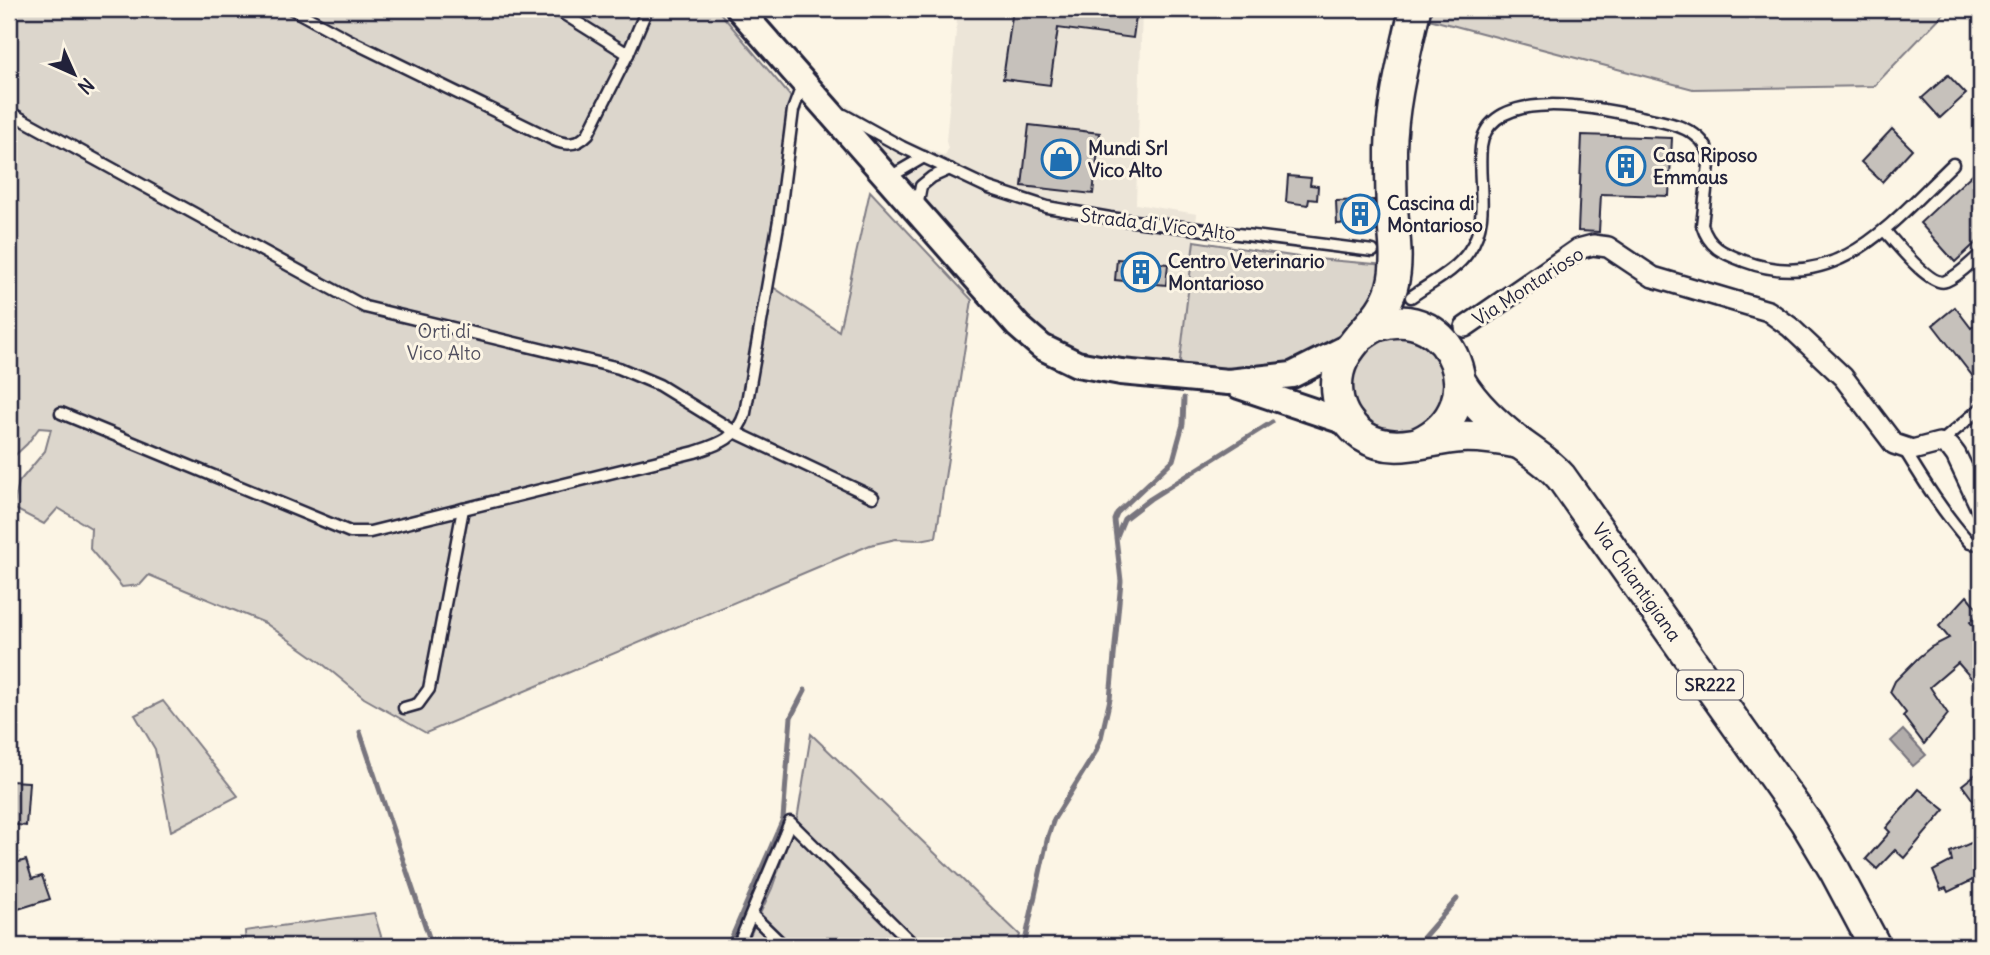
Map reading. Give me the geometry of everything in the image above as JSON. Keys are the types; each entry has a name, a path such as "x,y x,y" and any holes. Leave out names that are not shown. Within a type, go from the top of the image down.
{"main road":[{"name":"Via Chiantigiana","path":"1415,9 1399,82 1392,135 1392,192 1385,253 1389,296 1377,317 1354,341 1339,365 1336,385 1339,405 1349,423 1378,444 1397,447 1462,437 1520,443"},
{"name":"Via Chiantigiana","path":"1385,253 1411,297 1423,327 1444,342 1452,354 1460,381 1483,412 1520,443 1540,455 1562,477 1729,712 1821,846 1875,946"},
{"path":"1354,341 1380,325 1401,323 1423,327"},
{"path":"1415,444 1434,435 1449,421 1458,402 1460,381"}],"street":[{"name":"Strada di Vico Alto","path":"739,9 1018,326 1054,354 1077,364 1105,370 1228,382 1292,375 1354,341"},
{"name":"Via Montarioso","path":"1465,327 1578,249 1593,245 1608,247 1653,277 1756,306 1782,320 1843,377 1889,438 1903,448"},
{"name":"Strada di Vico Alto","path":"1228,382 1349,423"},
{"path":"1903,448 1916,450 1939,443 1953,450 1981,508"}],"lane":[{"path":"292,9 351,41 561,144 574,143 587,134 628,54 647,9"},
{"path":"556,9 628,54"},
{"path":"61,413 350,532 370,532 695,452 722,443 737,433 745,413 779,220 793,110 810,90"},
{"name":"Strada di Vico Alto","path":"810,90 847,117 924,157 1001,193 1064,211 1385,253"},
{"path":"1411,297 1458,264 1469,251 1481,225 1481,146 1487,129 1496,118 1530,106 1561,104 1646,118 1685,128 1708,148 1710,156 1702,225 1705,236 1717,250 1752,264 1785,270 1824,266 1852,253 1884,230 1953,164"},
{"path":"9,112 365,307 632,373 659,385 737,433 873,497"},
{"path":"887,178 924,157"},
{"path":"917,211 921,186 932,177 950,169"},
{"path":"1884,230 1937,282 1950,279 1981,254"},
{"path":"1939,443 1981,408"},
{"path":"1903,448 1936,502 1959,531 1970,543 1981,544"},
{"path":"404,709 418,704 429,689 463,509"},
{"path":"738,946 790,822 915,946"},
{"path":"752,915 784,946"}],"shaded area":[{"path":"958,9 1142,9 1136,204 1197,214 1179,369 1082,356 1037,331 822,89 888,133 945,156 948,149 946,141"},
{"path":"1903,730 1926,755 1913,766 1891,741"}],"green space":[{"name":"Orti di Vico Alto","path":"9,9 717,9 801,109 797,117 773,287 839,331 870,191 972,300 936,537 920,540 896,539 870,545 426,733 364,698 319,661 265,623 149,575 140,585 122,587 90,549 91,528 58,508 44,524 13,508 19,482 45,451 51,429 39,428 9,461"},
{"path":"1427,9 1948,9 1874,86 1693,89 1425,18"},
{"path":"1194,241 1305,258 1386,265 1382,288 1343,334 1318,357 1282,372 1179,369"},
{"path":"1417,336 1441,355 1448,397 1424,429 1384,434 1352,408 1351,363 1371,340"},
{"path":"163,701 238,796 171,831 155,749 135,715"},
{"path":"811,734 1020,935 1016,946 745,946 772,888 798,814"},
{"path":"374,913 384,946 246,946 245,931"}],"building":[{"path":"1013,9 1137,9 1133,38 1058,28 1050,85 1003,79"},
{"path":"1948,75 1966,94 1940,118 1922,98"},
{"name":"Mundi Srl Vico Alto","path":"1029,125 1100,133 1093,194 1022,186"},
{"path":"1892,129 1912,149 1882,182 1861,162"},
{"name":"Casa Riposo Emmaus","path":"1582,135 1672,138 1669,196 1601,194 1599,232 1578,231"},
{"path":"1981,166 1981,238 1955,262 1920,223"},
{"path":"1288,176 1311,178 1310,185 1318,186 1317,200 1309,199 1308,205 1286,202"},
{"name":"Cascina di Montarioso","path":"1374,200 1377,231 1356,232 1356,223 1337,224 1336,201"},
{"name":"Centro Veterinario Montarioso","path":"1117,259 1168,264 1166,285 1115,280"},
{"path":"1955,307 1971,328 1981,320 1981,387 1933,325"},
{"path":"1967,596 1980,612 1970,622 1981,635 1981,667 1972,679 1958,663 1930,687 1948,714 1924,744 1903,716 1906,713 1890,692 1895,681 1919,657 1949,638 1939,626"},
{"path":"1981,770 1981,811 1962,785"},
{"path":"9,781 29,782 26,826 9,824"},
{"path":"1919,789 1945,810 1904,858 1895,850 1877,869 1866,859 1890,832 1886,828"},
{"path":"1973,842 1981,860 1979,877 1948,892 1946,888 1941,890 1933,871 1952,861 1950,852"},
{"path":"26,860 32,879 42,876 50,899 9,912 9,865"}],"waterway":[{"path":"1024,946 1048,836 1054,819 1095,753 1110,699 1121,581 1114,520 1117,513 1173,460 1183,424 1184,398"},
{"path":"1117,536 1124,519 1150,499 1272,422"},
{"path":"728,946 783,819 791,717 805,690"},
{"path":"360,732 432,946"},
{"path":"1416,946 1457,899"}],"place":[{"name":"Mundi Srl Vico Alto","path":"1061,159"},
{"name":"Casa Riposo Emmaus","path":"1626,166"},
{"name":"Cascina di Montarioso","path":"1360,214"},
{"name":"Centro Veterinario Montarioso","path":"1141,272"}]}
